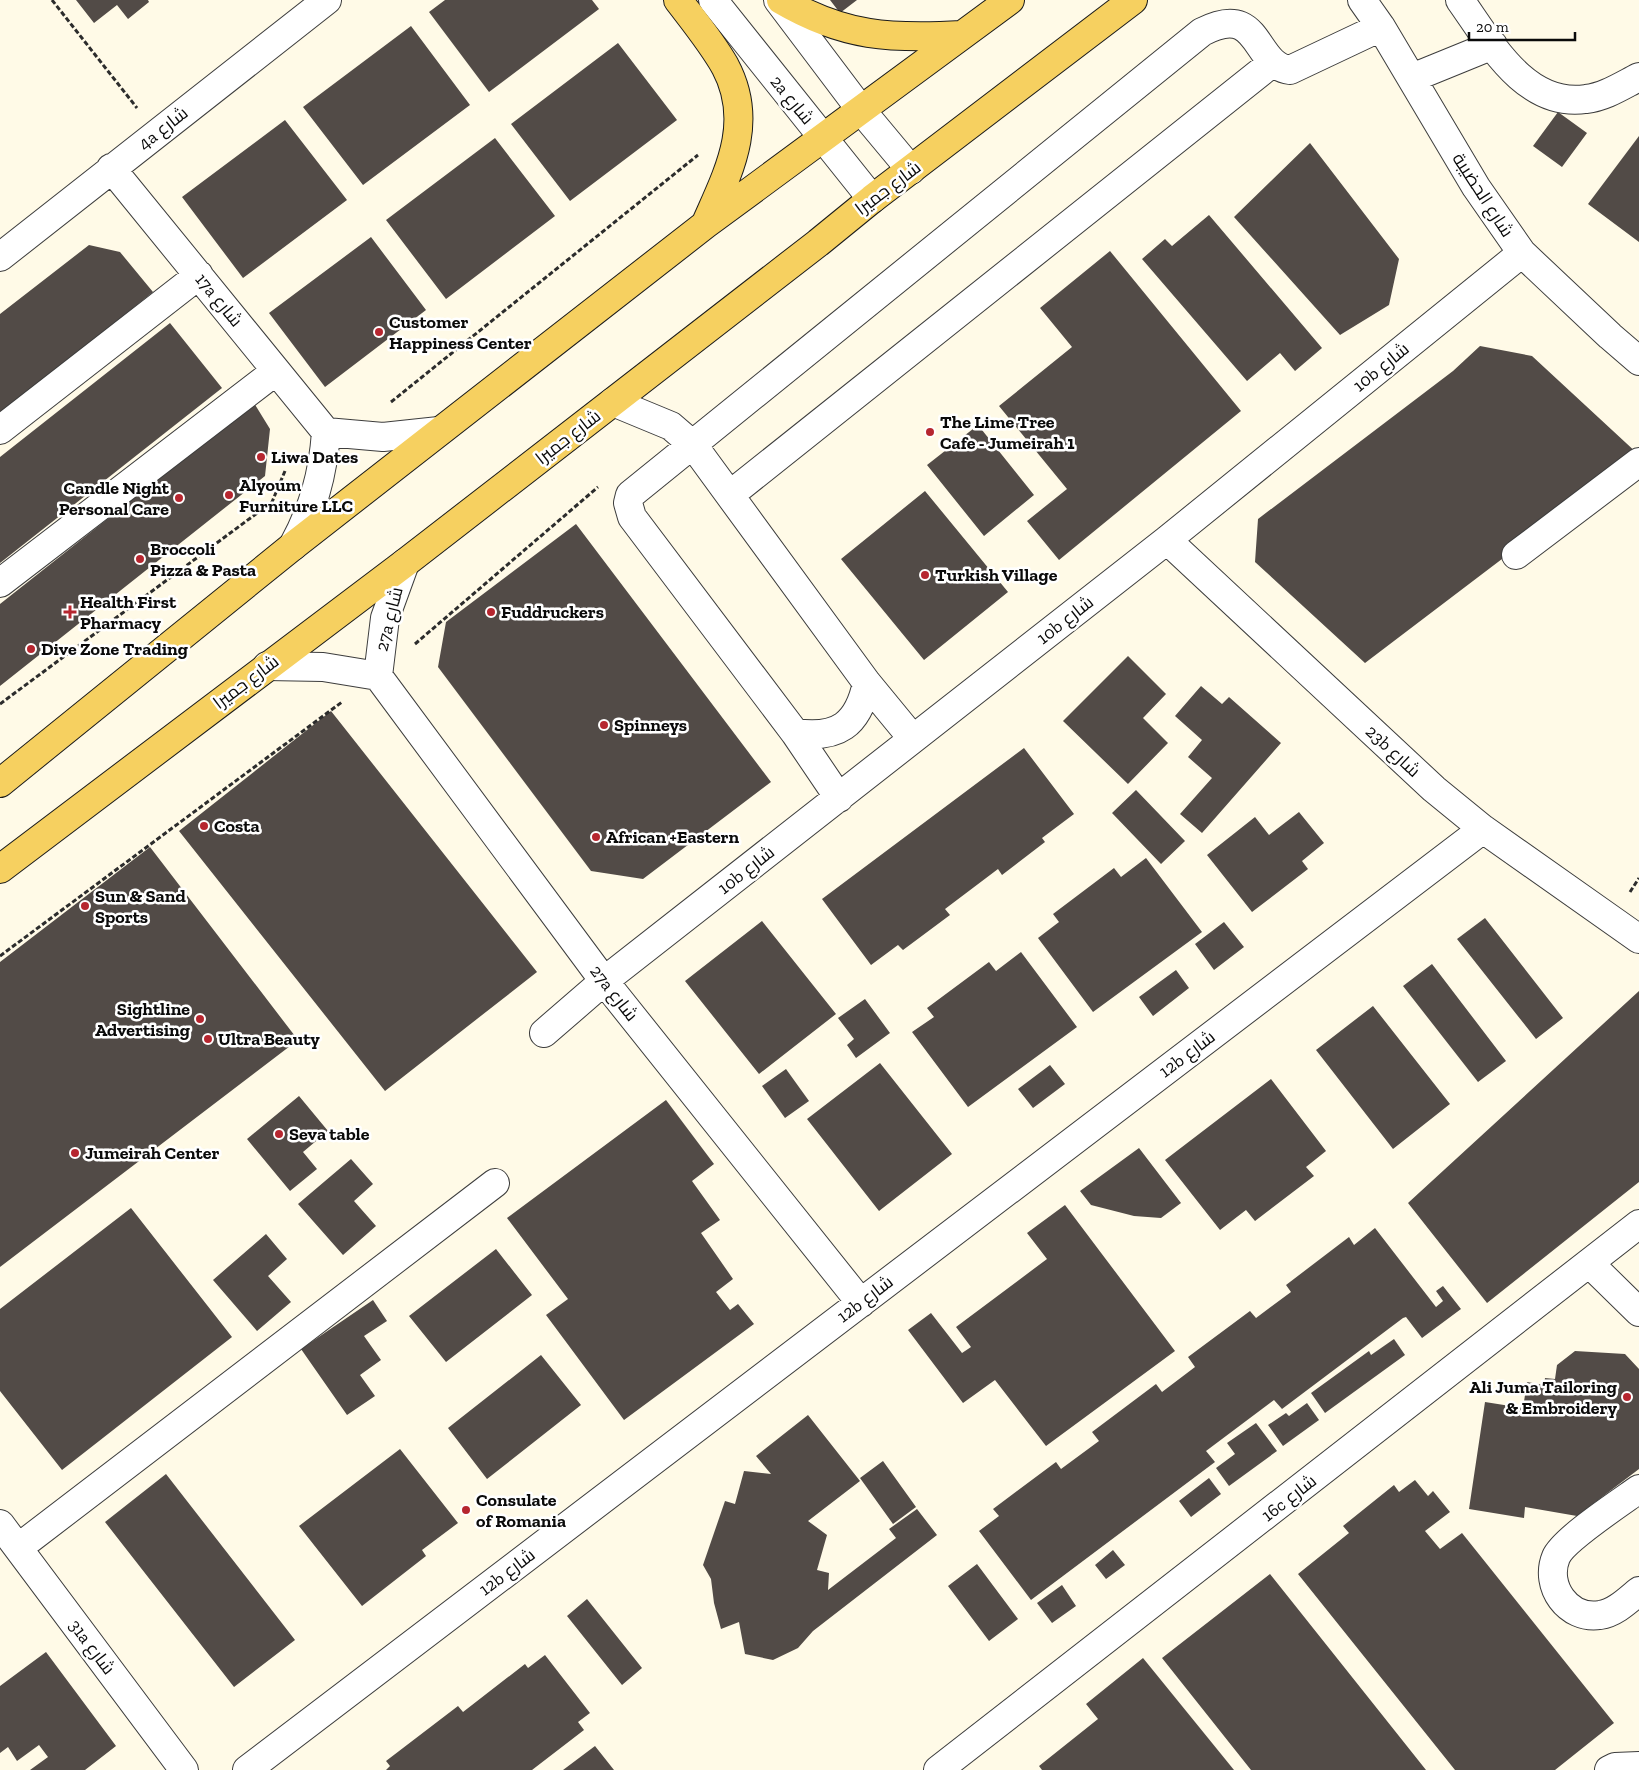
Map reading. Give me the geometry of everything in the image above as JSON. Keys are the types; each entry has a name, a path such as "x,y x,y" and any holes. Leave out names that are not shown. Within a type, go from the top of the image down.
{"main road":[{"path":"678,0 725,66 736,93 739,122 737,147 730,171 706,224"},
{"path":"780,0 805,14 836,26 868,34 899,38 962,35"},
{"path":"0,782 293,546 706,224 1010,0"},
{"name":"شارع جميرا","path":"0,869 405,563 818,243 872,199 1133,0"}],"street":[{"name":"4a شارع","path":"0,257 156,132 327,0"},
{"name":"2a شارع","path":"713,0 872,199"},
{"path":"780,0 861,110 911,170"},
{"name":"شارع الحضيبة","path":"1362,0 1382,27 1471,178 1522,253 1639,361"},
{"path":"1460,0 1492,45 1522,80 1542,92 1564,99 1586,100 1639,77"},
{"path":"839,798 795,733 629,510 628,502 635,489 693,445 1202,32 1214,26 1228,24 1242,27 1254,34 1272,63 1280,68 1290,70 1382,27"},
{"path":"1412,78 1492,45"},
{"path":"731,494 1272,63"},
{"name":"17a شارع","path":"111,168 326,432"},
{"name":"10b شارع","path":"544,1033 604,981 1167,540 1522,253"},
{"path":"0,430 199,276"},
{"path":"0,583 276,371"},
{"path":"613,402 671,426 693,445 731,494 868,684 913,739"},
{"path":"293,546 308,520 318,492 324,462 326,432 383,436 439,431"},
{"path":"1516,555 1639,462"},
{"name":"23b شارع","path":"1167,540 1434,789 1483,829 1639,939"},
{"name":"27a شارع","path":"405,563 385,618 378,676 604,981 861,1302"},
{"name":"27a شارع","path":"267,666 323,667 378,676"},
{"path":"795,733 815,736 835,731 852,720 863,703 868,684"},
{"name":"12b شارع","path":"247,1770 1483,829"},
{"path":"18,1548 496,1183"},
{"name":"16c شارع","path":"938,1770 1639,1224"},
{"path":"1590,1264 1639,1312"},
{"path":"1639,1489 1571,1540 1556,1556 1552,1579 1560,1599 1577,1613 1600,1615 1620,1606 1639,1591"},
{"name":"31a شارع","path":"0,1524 184,1770"},
{"path":"1609,1770 1615,1767 1639,1766"}],"path":[{"path":"52,0 156,132"}],"building":[{"path":"76,0 148,0 149,2 128,19 117,5 94,23"},
{"path":"445,0 592,0 599,9 489,92 429,12"},
{"path":"830,0 857,0 840,13"},
{"path":"411,26 470,105 363,185 303,107"},
{"path":"618,43 677,120 570,201 511,124"},
{"path":"1558,112 1587,133 1562,167 1533,146"},
{"path":"285,120 347,200 243,278 182,197"},
{"path":"1639,136 1639,242 1588,204"},
{"path":"495,138 555,216 446,299 386,220"},
{"path":"1310,143 1399,259 1389,305 1340,335 1234,217"},
{"path":"1209,215 1322,348 1295,371 1280,353 1247,381 1142,259 1165,239 1172,246"},
{"path":"371,237 426,310 325,387 269,313"},
{"path":"89,245 120,252 153,292 0,415 0,314"},
{"path":"1110,251 1241,411 1059,560 1027,521 1067,489 999,406 1072,347 1040,308"},
{"path":"170,323 222,388 0,563 0,457"},
{"path":"1480,346 1532,356 1639,455 1365,663 1255,562 1258,519 1453,371"},
{"path":"254,403 270,429 265,476 0,686 0,604"},
{"path":"978,425 1034,495 984,536 927,465"},
{"name":"Turkish Village","path":"925,491 1008,592 924,660 841,559"},
{"name":"Spinneys","path":"576,524 771,782 643,879 591,871 438,667 446,622"},
{"path":"1128,656 1166,694 1143,718 1168,743 1128,784 1063,721"},
{"path":"1201,686 1222,704 1229,697 1281,743 1202,833 1180,814 1212,778 1188,757 1202,740 1175,716"},
{"path":"331,711 537,972 385,1091 179,831"},
{"path":"1024,748 1074,814 1042,838 1045,842 1002,875 998,869 945,909 950,915 903,950 898,945 871,965 822,899"},
{"path":"1136,790 1185,841 1161,864 1112,813"},
{"path":"1299,812 1324,843 1302,861 1308,869 1252,912 1207,855 1255,817 1269,835"},
{"name":"Jumeirah Center","path":"150,847 298,1040 0,1267 0,962"},
{"path":"1146,858 1202,932 1093,1012 1038,938 1059,922 1053,914 1114,868 1121,877"},
{"path":"1485,918 1563,1018 1536,1039 1457,939"},
{"path":"762,921 836,1014 759,1074 685,981"},
{"path":"1224,922 1244,947 1214,970 1195,944"},
{"path":"1021,952 1077,1027 968,1107 912,1032 934,1017 927,1008 989,962 996,971"},
{"path":"1432,964 1506,1061 1478,1082 1403,986"},
{"path":"1176,970 1189,988 1153,1016 1139,997"},
{"path":"1639,991 1639,1182 1487,1303 1408,1203"},
{"path":"865,999 890,1033 856,1058 847,1045 854,1039 838,1018"},
{"path":"1373,1006 1450,1104 1393,1149 1316,1050"},
{"path":"880,1063 952,1154 879,1211 807,1119"},
{"path":"1050,1065 1065,1084 1033,1108 1018,1089"},
{"path":"786,1069 809,1101 785,1118 762,1086"},
{"path":"1271,1079 1326,1151 1306,1167 1314,1176 1255,1221 1246,1210 1220,1230 1165,1160"},
{"path":"299,1096 328,1131 303,1152 317,1169 290,1191 247,1139"},
{"path":"666,1100 714,1164 692,1181 720,1220 701,1233 733,1279 716,1292 730,1310 738,1304 754,1324 624,1420 546,1315 568,1299 507,1218"},
{"path":"1139,1148 1181,1203 1161,1218 1134,1216 1091,1205 1080,1191"},
{"path":"351,1159 373,1184 354,1201 376,1226 343,1255 298,1204"},
{"path":"1065,1205 1175,1351 1046,1446 995,1380 963,1403 908,1330 931,1313 962,1353 971,1347 956,1327 1047,1259 1027,1233"},
{"path":"131,1208 232,1337 62,1470 0,1391 0,1309"},
{"path":"1375,1228 1436,1307 1443,1301 1436,1291 1443,1286 1461,1309 1422,1338 1406,1317 1403,1318 1282,1409 1274,1400 1206,1451 1215,1462 1031,1600 979,1531 999,1516 993,1509 1056,1462 1061,1469 1099,1441 1092,1432 1156,1384 1162,1392 1195,1367 1188,1357 1250,1311 1256,1318 1291,1292 1286,1285 1349,1237 1354,1245"},
{"path":"266,1234 287,1259 268,1276 291,1302 257,1331 213,1280"},
{"path":"496,1249 532,1295 446,1362 409,1316"},
{"path":"373,1300 387,1321 364,1336 381,1360 360,1375 375,1396 347,1415 301,1349"},
{"path":"1394,1339 1405,1355 1325,1413 1311,1393 1369,1351 1371,1355"},
{"path":"1575,1351 1625,1354 1639,1369 1639,1469 1577,1516 1525,1507 1524,1518 1469,1509 1485,1402 1523,1408 1527,1382 1544,1385 1545,1378 1555,1379 1557,1365"},
{"path":"541,1355 581,1405 487,1479 448,1428"},
{"path":"1307,1403 1319,1420 1283,1446 1268,1425 1286,1413 1289,1416"},
{"path":"808,1415 860,1481 808,1521 827,1535 817,1570 829,1573 828,1590 896,1538 889,1529 917,1509 937,1535 813,1631 798,1648 773,1660 745,1654 739,1622 721,1629 714,1603 711,1579 703,1565 725,1501 735,1504 744,1471 771,1474 756,1456"},
{"path":"1256,1423 1277,1451 1229,1486 1216,1468 1235,1454 1227,1443"},
{"path":"400,1449 458,1523 422,1550 426,1556 362,1606 299,1526"},
{"path":"883,1461 916,1507 893,1524 860,1478"},
{"path":"166,1474 295,1640 234,1687 105,1522"},
{"path":"1209,1478 1221,1494 1191,1517 1179,1501"},
{"path":"1415,1480 1428,1496 1433,1491 1450,1512 1425,1531 1440,1549 1462,1533 1614,1723 1555,1770 1455,1770 1298,1574 1349,1533 1343,1526 1394,1485 1399,1492"},
{"path":"1113,1550 1125,1565 1106,1579 1095,1565"},
{"path":"977,1564 1018,1619 989,1641 948,1586"},
{"path":"1270,1574 1426,1770 1251,1770 1162,1658"},
{"path":"1062,1585 1076,1606 1052,1623 1037,1603"},
{"path":"587,1599 642,1668 622,1685 567,1616"},
{"path":"46,1652 116,1746 85,1770 30,1770 48,1757 39,1745 17,1761 8,1747 0,1753 0,1686"},
{"path":"545,1655 590,1713 578,1722 584,1730 532,1770 386,1770 390,1766 386,1761 458,1706 463,1712 525,1664 528,1668"},
{"path":"1143,1658 1234,1770 1042,1770 1039,1766 1098,1719 1086,1704"},
{"path":"595,1746 614,1770 563,1770"}],"place":[{"name":"Customer Happiness Center","path":"379,332"},
{"name":"The Lime Tree Cafe - Jumeirah 1","path":"930,432"},
{"name":"Liwa Dates","path":"261,457"},
{"name":"Alyoum Furniture LLC","path":"229,495"},
{"name":"Candle Night Personal Care","path":"179,498"},
{"name":"Broccoli Pizza & Pasta","path":"140,559"},
{"name":"Turkish Village","path":"925,575"},
{"name":"Health First Pharmacy","path":"70,612"},
{"name":"Fuddruckers","path":"491,612"},
{"name":"Dive Zone Trading","path":"31,649"},
{"name":"Spinneys","path":"604,725"},
{"name":"Costa","path":"204,826"},
{"name":"African +Eastern","path":"596,837"},
{"name":"Sun & Sand Sports","path":"85,906"},
{"name":"Sightline Advertising","path":"200,1019"},
{"name":"Ultra Beauty","path":"208,1039"},
{"name":"Seva table","path":"279,1134"},
{"name":"Jumeirah Center","path":"75,1153"},
{"name":"Ali Juma Tailoring & Embroidery","path":"1627,1397"},
{"name":"Consulate of Romania","path":"466,1510"}]}
